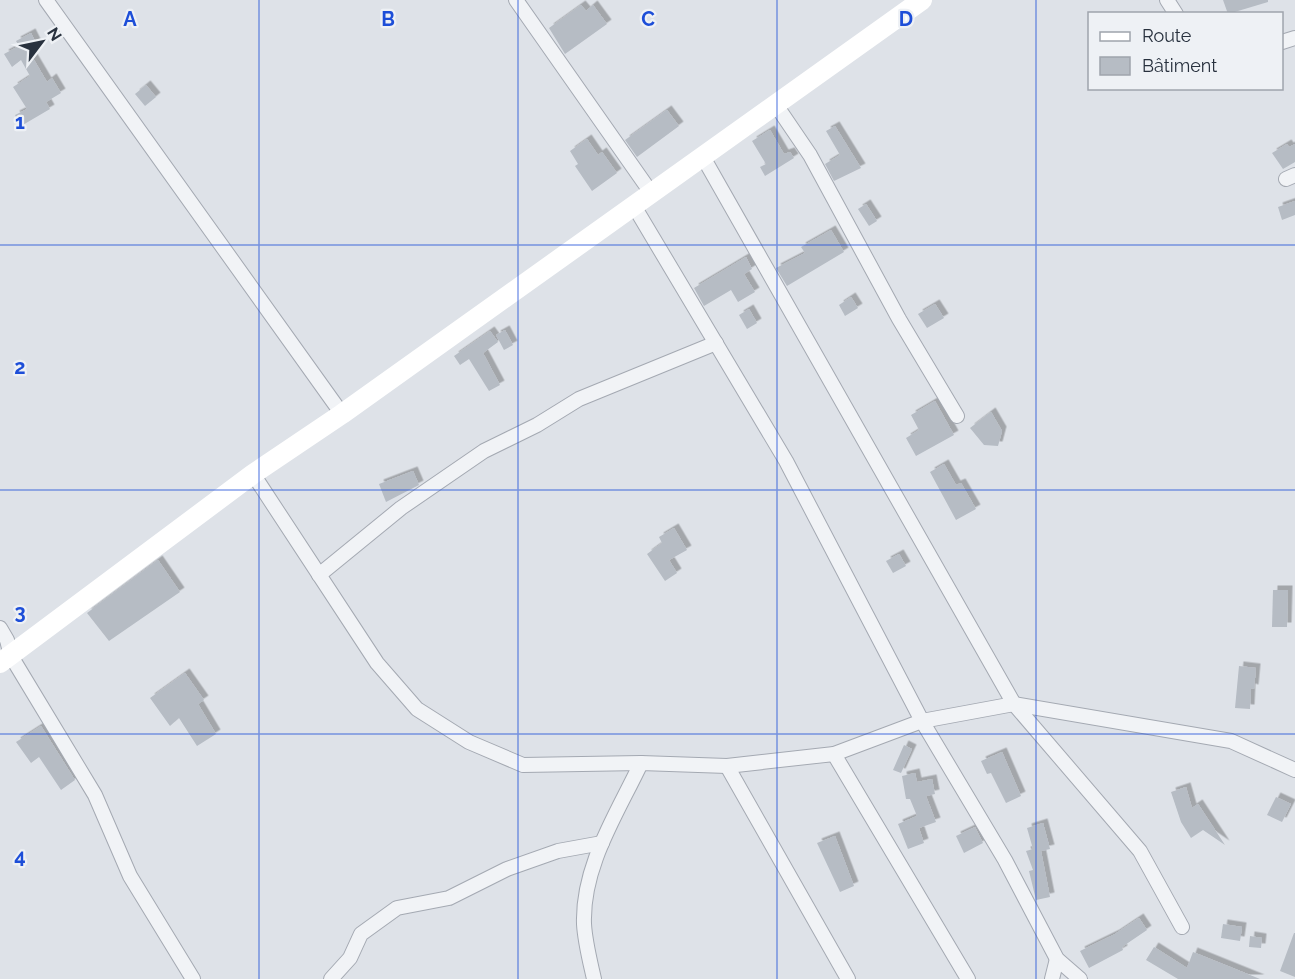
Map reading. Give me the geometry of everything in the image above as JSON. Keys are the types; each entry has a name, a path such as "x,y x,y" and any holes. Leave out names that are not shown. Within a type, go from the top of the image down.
{"street":[{"path":"46,0 342,414"},
{"path":"516,0 652,194"},
{"path":"5,659 253,474 342,414 922,0"},
{"path":"777,105 810,156 899,319 957,416"},
{"path":"703,157 1014,704 1140,851 1182,927"},
{"path":"634,206 786,461 922,721 1005,860 1057,959 1080,979"},
{"path":"319,575 401,508 484,451 537,425 579,399 716,343"},
{"path":"253,474 377,663 417,709 469,742 523,765 727,766 834,754 922,721 1014,704 1231,741 1295,770"},
{"path":"0,628 7,640 5,659 95,795 130,876 193,979"},
{"path":"834,754 968,979"},
{"path":"594,979 584,925 585,894 602,843 641,764"},
{"path":"727,766 848,979"},
{"path":"331,979 348,961 361,934 397,908 449,898 507,869 558,851 602,843"},
{"path":"1052,979 1057,959"}],"building":[{"path":"1223,0 1268,0 1268,2 1235,12 1227,12"},
{"path":"581,5 586,11 593,5 607,24 565,54 549,28"},
{"path":"31,33 36,43 27,48 47,82 52,78 61,93 46,102 50,109 21,126 15,115 27,109 13,87 30,76 21,60 12,67 4,54 19,46 16,41"},
{"path":"146,85 156,97 145,106 135,94"},
{"path":"667,110 679,126 637,157 625,140"},
{"path":"835,126 861,168 834,181 825,164 840,155 826,131"},
{"path":"770,130 784,154 790,152 794,158 765,176 760,167 766,164 752,141"},
{"path":"587,139 598,155 602,152 617,173 592,191 575,166 578,164 570,151"},
{"path":"1287,144 1289,147 1295,144 1295,162 1283,169 1272,153"},
{"path":"1295,201 1295,215 1282,220 1278,207"},
{"path":"866,204 877,221 869,226 858,209"},
{"path":"831,230 844,252 787,286 776,268 805,253 801,247"},
{"path":"746,257 752,269 744,274 755,292 738,302 731,290 704,306 694,288"},
{"path":"851,297 858,308 845,316 839,305"},
{"path":"935,304 944,318 927,328 918,314"},
{"path":"749,309 757,323 747,329 739,315"},
{"path":"505,330 513,345 504,350 496,335"},
{"path":"490,331 498,342 483,353 500,385 489,391 469,359 460,365 454,356"},
{"path":"935,401 954,435 916,456 906,438 919,430 911,415"},
{"path":"991,412 1002,431 998,446 984,445 970,428"},
{"path":"944,464 956,485 961,483 976,509 956,520 930,472"},
{"path":"413,471 419,485 386,502 379,484"},
{"path":"674,528 687,550 669,560 677,573 665,581 647,554 662,543 659,537"},
{"path":"899,554 906,566 893,573 886,561"},
{"path":"158,560 180,592 109,641 87,613"},
{"path":"1273,590 1288,590 1287,627 1272,627"},
{"path":"1239,666 1256,668 1254,689 1251,688 1250,709 1235,708"},
{"path":"185,673 204,700 198,704 216,734 197,746 179,718 170,726 150,698"},
{"path":"41,726 75,780 61,790 39,757 31,763 16,742"},
{"path":"904,745 912,749 901,773 893,770"},
{"path":"1002,752 1021,796 1006,803 991,773 987,774 981,761"},
{"path":"915,773 917,782 932,779 935,794 926,796 936,822 919,828 924,843 908,849 898,824 917,816 910,799 906,799 902,776"},
{"path":"1186,787 1192,808 1198,804 1225,845 1203,830 1191,838 1181,822 1171,792"},
{"path":"1276,797 1291,804 1282,822 1267,815"},
{"path":"1043,823 1050,849 1041,851 1050,897 1036,900 1029,871 1033,870 1026,851 1033,849 1027,828"},
{"path":"975,827 983,843 964,853 956,836"},
{"path":"835,836 854,886 840,892 817,843"},
{"path":"1139,918 1147,930 1122,947 1123,950 1089,968 1080,951 1115,934"},
{"path":"1223,924 1242,927 1240,941 1221,938"},
{"path":"1295,933 1295,977 1280,971"},
{"path":"1250,936 1262,938 1261,948 1249,947"},
{"path":"1154,947 1187,968 1193,952 1260,979 1178,979 1146,960"}]}
